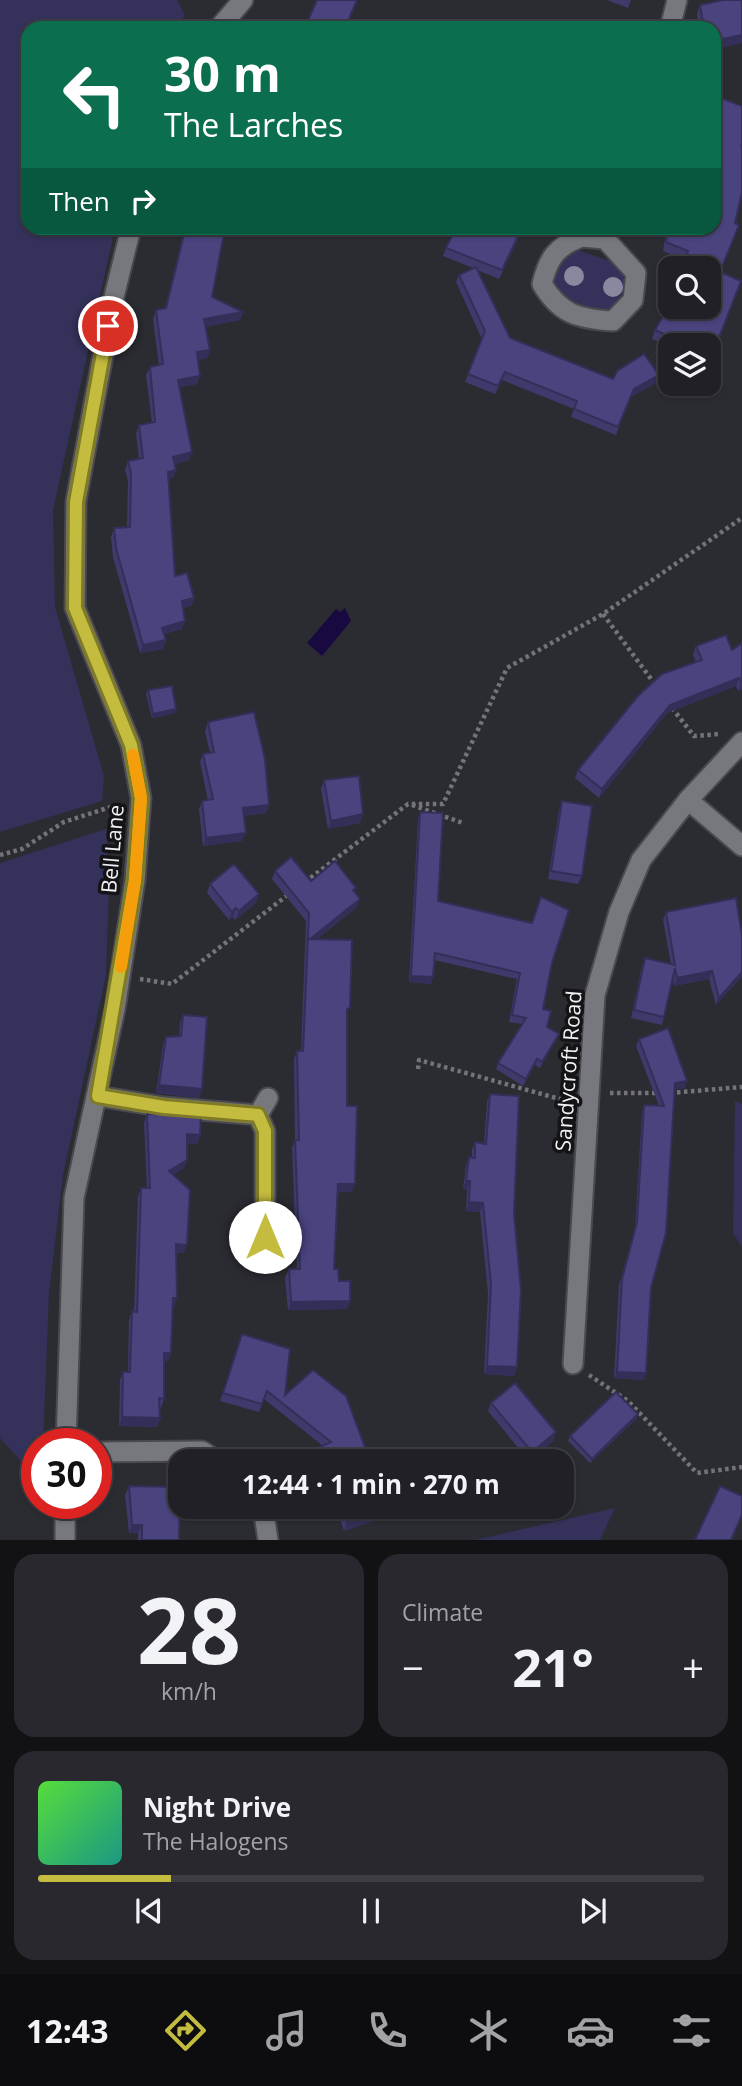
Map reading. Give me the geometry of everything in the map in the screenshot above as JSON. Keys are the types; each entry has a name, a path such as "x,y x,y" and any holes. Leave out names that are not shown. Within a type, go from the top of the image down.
{"street":[{"path":"225,21 243,0"},
{"path":"672,21 677,0"},
{"name":"Bell Lane","path":"67,1428 74,1198 98,1096 135,880 141,798 131,745 75,608 76,502 113,301 129,235"},
{"path":"594,235 565,243 548,259 542,284 555,306 592,320 613,321 633,300 636,273 608,235"},
{"name":"Sandycroft Road","path":"573,1364 595,995 619,912 642,860 688,800 742,741"},
{"path":"688,800 742,846"},
{"path":"98,1096 164,1107 263,1107 265,1237"},
{"path":"112,1452 168,1451"},
{"path":"65,1519 65,1540"},
{"path":"265,1519 268,1540"}],"path":[{"path":"146,980 172,984 408,804 443,804 507,667 603,614 742,518"},
{"path":"603,614 661,692"},
{"path":"669,703 694,736"},
{"path":"408,804 463,823"},
{"path":"0,855 22,849 64,822 103,808"},
{"path":"418,1069 419,1060 588,1100 742,1087"},
{"path":"573,1364 628,1401 697,1473 742,1467"}],"shaded area":[{"path":"0,0 177,0 185,15 181,21 21,21 21,235 113,235 53,510 55,607 104,776 102,801 0,832"},
{"path":"577,250 619,264 627,282 615,307 599,312 559,296 552,283 561,258"},
{"path":"345,608 351,621 322,656 307,643 336,609 340,612"},
{"path":"106,829 109,886 106,975 63,1175 49,1293 44,1428 21,1428 21,1461 0,1438 0,863"},
{"path":"735,1101 742,1104 742,1247 733,1233"},
{"path":"615,1508 600,1540 475,1540 574,1519"}],"building":[{"path":"317,0 357,0 348,21 308,21"},
{"path":"723,0 742,0 742,35 721,40 721,21 703,21 700,5"},
{"path":"721,98 742,106 742,192 735,223 739,225 721,270 721,256 686,256 688,251 666,242 667,235 721,235"},
{"path":"184,235 224,235 212,297 243,312 204,319 210,350 197,352 200,376 178,380 192,452 173,457 176,470 168,472 175,576 187,573 194,598 182,601 185,621 162,628 166,640 143,645 116,548 114,528 130,527 131,473 128,461 143,458 139,425 155,422 150,367 163,364 156,310 166,308"},
{"path":"452,235 519,235 502,270 446,248"},
{"path":"476,267 510,338 613,379 617,371 644,354 658,376 634,389 618,427 574,409 577,401 505,372 498,386 468,374 485,331 459,275"},
{"path":"721,272 741,281 721,333 661,333 655,330 661,319 721,319"},
{"path":"726,635 732,650 742,643 742,683 739,678 670,705 602,789 578,770 638,696 662,674 702,660 696,646"},
{"path":"172,686 176,709 153,714 148,690"},
{"path":"254,712 265,759 269,805 243,808 246,833 206,838 202,801 213,799 203,754 214,752 208,722"},
{"path":"359,776 363,814 331,821 324,780"},
{"path":"562,801 592,806 582,876 551,871"},
{"path":"420,812 443,813 438,901 532,923 541,897 569,910 552,963 543,1009 551,1011 547,1027 559,1034 542,1062 537,1059 526,1079 498,1063 526,1018 512,1015 520,973 435,953 433,977 411,976"},
{"path":"291,857 311,881 335,861 356,888 353,890 360,899 310,939 352,940 350,1008 347,1009 347,1106 357,1106 355,1184 338,1184 334,1269 338,1269 339,1281 350,1281 350,1301 291,1302 289,1269 300,1269 295,1140 299,1140 297,1051 303,1051 309,913 275,871"},
{"path":"234,864 259,894 239,911 236,908 232,912 210,884"},
{"path":"736,898 742,935 742,972 719,998 712,971 677,978 675,968 664,1017 634,1010 645,958 675,965 666,912"},
{"path":"183,1015 207,1017 202,1089 159,1085 166,1037 181,1036"},
{"path":"668,1028 687,1081 675,1083 666,1233 651,1288 646,1373 617,1372 622,1279 637,1222 644,1105 664,1106 639,1039"},
{"path":"490,1094 519,1096 514,1214 521,1290 517,1367 487,1366 491,1285 483,1203 469,1202 470,1181 466,1181 469,1157 475,1158 475,1142 486,1144"},
{"path":"157,1109 201,1114 200,1135 187,1134 187,1160 169,1171 190,1190 187,1245 176,1244 177,1298 173,1298 171,1353 164,1353 164,1399 159,1398 160,1418 122,1417 123,1372 130,1372 132,1311 137,1312 141,1188 150,1188 147,1114 157,1114"},
{"path":"242,1334 290,1349 285,1395 313,1370 346,1396 366,1449 315,1449 331,1442 267,1391 262,1404 223,1393"},
{"path":"515,1383 556,1432 536,1449 529,1449 491,1403"},
{"path":"616,1392 638,1414 592,1459 570,1436"},
{"path":"129,1486 168,1487 168,1519 180,1519 179,1540 142,1540 142,1525 132,1525"},
{"path":"720,1486 742,1496 742,1515 731,1540 695,1540"}],"slow traffic":[{"path":"121,967 135,880 141,798 133,755"}],"route":[{"path":"108,326 76,502 75,608 131,745 141,798 135,880 98,1096 164,1107 258,1115 265,1131 265,1237"}]}
